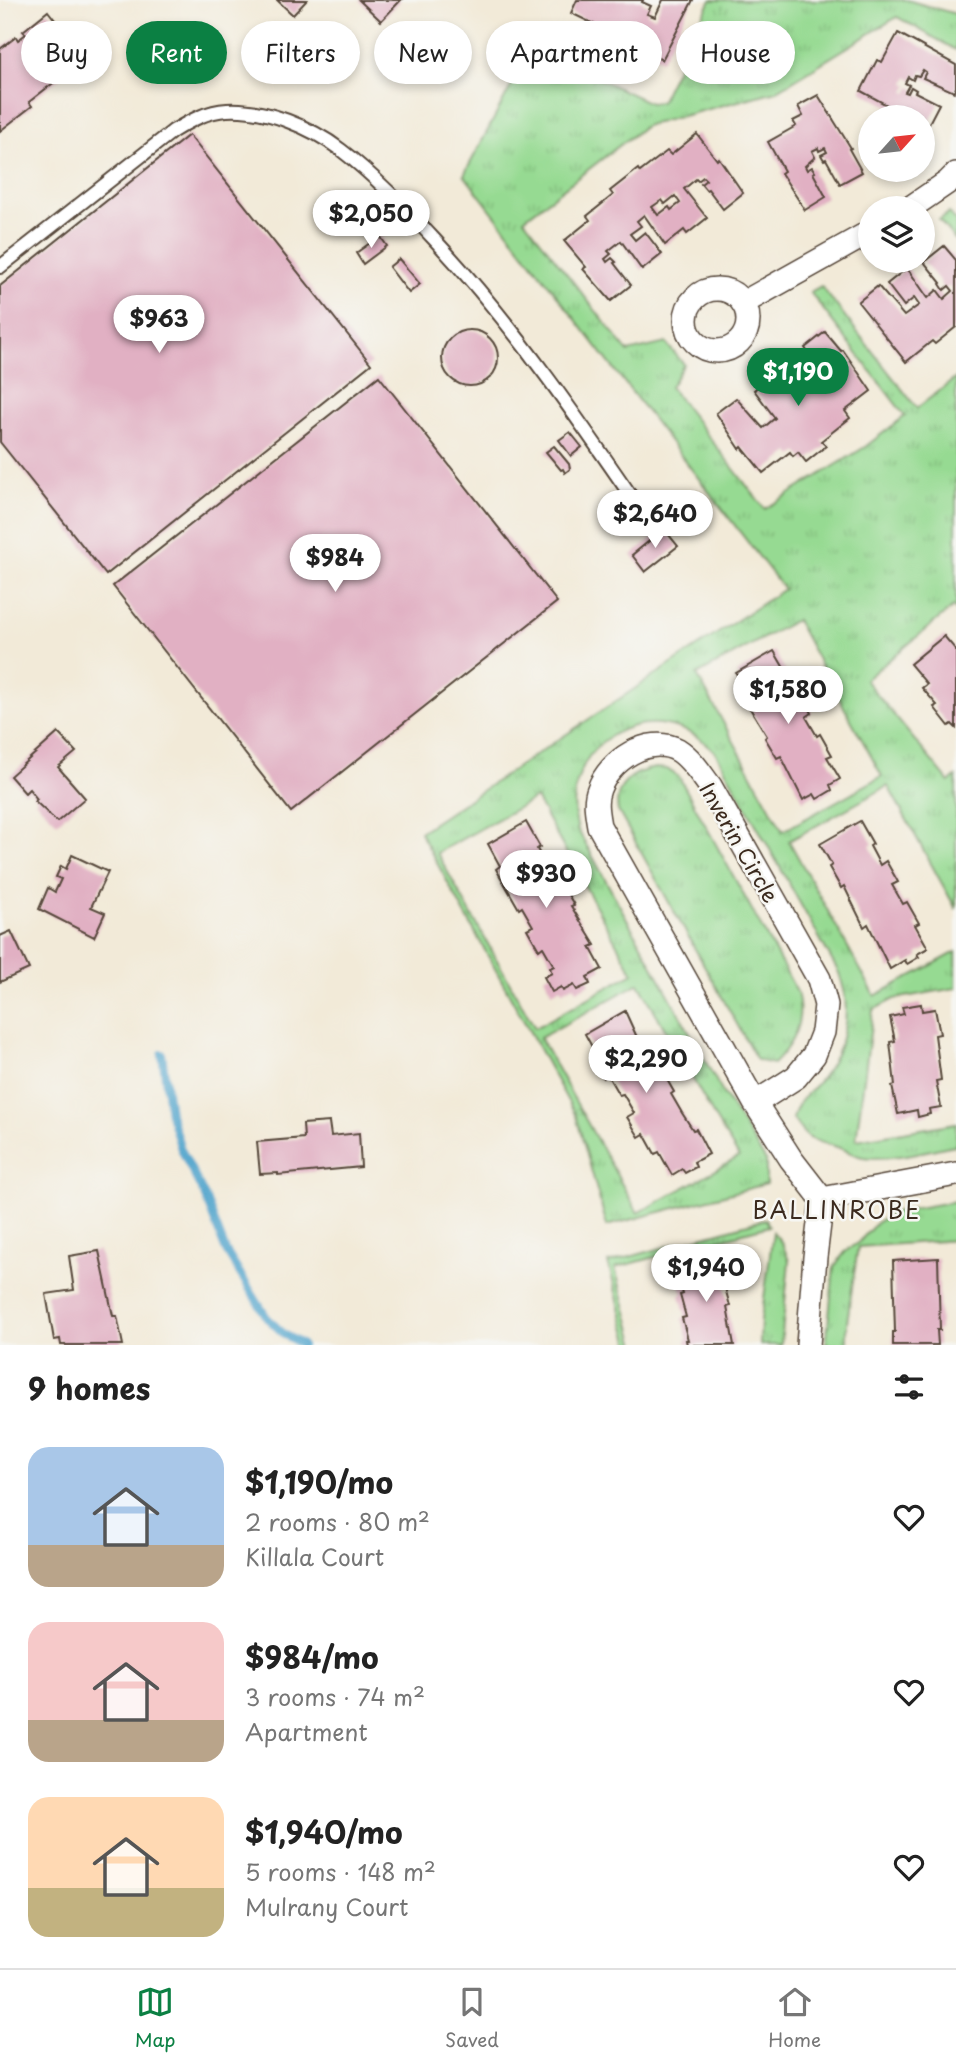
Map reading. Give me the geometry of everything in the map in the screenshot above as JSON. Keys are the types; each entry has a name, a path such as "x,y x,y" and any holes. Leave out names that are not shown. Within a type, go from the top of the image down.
{"street":[{"path":"928,196 956,174"},
{"path":"743,303 858,239"},
{"name":"Inverin Circle","path":"755,1103 796,1077 814,1055 823,1032 826,1005 819,979 710,786 693,763 678,750 660,745 638,750 606,774 598,790 596,805 599,826 755,1103 791,1159 822,1199"},
{"path":"808,1345 812,1281 822,1199 956,1174"}],"lane":[{"path":"0,267 173,131 198,117 226,110 261,113 302,128 340,149 386,189 458,265 562,396 655,531"}],"green space":[{"path":"711,0 907,0 956,14 956,50 897,17 795,79 795,21 700,21"},
{"path":"676,70 676,84 787,84 776,91 645,126 524,219 628,352 666,343 684,364 670,387 765,509 865,447 905,416 810,292 821,286 917,408 956,378 956,610 953,607 865,680 949,782 956,777 956,909 888,786 789,841 875,996 956,952 956,988 894,999 873,1010 856,1140 956,1123 956,1145 898,1156 863,1157 811,1139 798,1127 793,1119 798,1106 829,1068 841,1043 846,1015 839,973 716,753 691,734 665,725 639,725 615,734 595,750 581,772 574,799 578,830 724,1095 766,1161 766,1184 607,1226 576,1116 420,832 784,589 464,175 512,84 610,84 650,103 660,102","holes":["796,620 882,776 783,831 697,675","536,798 633,973 535,1028 437,853","639,983 739,1157 638,1213 540,1038"]},
{"path":"949,213 956,221 956,241 939,220"},
{"path":"656,768 667,769 679,777 797,992 800,1013 796,1031 787,1048 773,1064 757,1060 618,811 619,794 626,781 640,772"},
{"path":"956,1201 956,1240 858,1247 847,1322 847,1345 826,1345 834,1267 846,1251 860,1241 876,1223 895,1212"},
{"path":"766,1219 769,1226 615,1268 636,1345 630,1345 608,1263"},
{"path":"773,1232 782,1243 789,1261 781,1345 760,1345 761,1320"}],"building":[{"path":"277,0 307,0 293,15"},
{"path":"359,0 401,0 381,21"},
{"path":"577,0 643,0 642,2 651,6 647,14 655,17 663,0 693,0 682,21 676,21 676,33 662,60 662,21 588,21 571,13"},
{"path":"48,11 56,21 36,21"},
{"path":"898,33 956,65 956,87 954,92 923,78 926,72 923,70 919,76 915,75 913,80 908,77 905,83 909,85 905,92 908,93 911,87 915,92 939,104 935,112 935,105 887,105 861,91 877,60 882,62"},
{"path":"16,37 18,40 21,38 21,84 52,84 29,102 32,106 0,131 0,49"},
{"path":"818,95 851,148 849,149 858,165 858,174 840,184 821,155 827,152 825,148 812,151 815,157 805,166 807,170 812,167 826,197 805,210 781,173 784,171 768,142 796,126 793,121 803,116 798,106"},
{"path":"697,134 717,160 719,158 743,193 723,209 701,184 706,180 703,177 698,181 696,179 684,189 707,218 687,234 684,230 665,245 644,215 637,221 641,226 630,234 635,240 645,232 662,254 642,270 621,241 608,251 611,254 605,259 607,262 612,258 631,285 611,301 583,269 586,267 564,241 590,220 587,216 613,195 610,191 667,151 671,155","holes":["675,196 680,203 658,215 652,207 662,200 665,204"]},
{"path":"189,135 371,364 106,575 0,442 0,286"},
{"path":"380,236 387,246 363,264 356,253"},
{"path":"944,246 956,260 956,327 935,344 932,341 906,362 858,302 878,286 904,316 919,305 914,298 904,306 887,284 901,273 910,273 928,298 937,290 944,299 953,291 949,286 944,290 933,273 935,253"},
{"path":"399,259 420,284 409,293 389,267"},
{"path":"464,330 476,330 490,338 498,352 496,369 490,378 476,386 464,386 447,374 442,364 442,352 454,335"},
{"path":"825,332 841,351 843,350 871,391 845,411 850,418 821,441 826,446 806,462 798,452 793,456 790,452 763,473 742,447 740,449 716,413 736,398 763,428 775,418 754,390 772,375 776,379 795,364 816,391 827,380 805,348"},
{"path":"379,376 557,602 291,812 113,586"},
{"path":"570,432 582,447 571,456 559,440"},
{"path":"554,446 569,464 570,469 565,473 546,452"},
{"path":"664,529 678,546 645,572 632,555"},
{"path":"944,636 956,650 956,728 952,724 949,726 934,707 937,705 922,688 927,684 910,664"},
{"path":"774,651 788,675 785,677 795,695 800,692 812,713 806,717 832,755 827,757 840,779 830,785 832,790 817,799 814,794 803,800 781,756 777,758 743,697 748,694 736,673"},
{"path":"58,733 76,752 58,767 85,798 57,822 35,801 37,799 29,789 25,793 10,776"},
{"path":"860,821 873,844 870,846 880,865 886,861 898,882 892,885 903,904 907,902 919,923 915,925 928,948 907,964 905,960 890,969 868,924 864,927 844,886 841,888 829,867 832,865 820,844"},
{"path":"526,822 558,887 562,884 574,905 571,906 595,945 590,947 602,969 587,977 590,984 577,990 574,985 563,991 561,987 552,992 544,977 552,973 550,968 554,966 543,947 539,950 527,929 533,926 522,907 519,909 496,869 500,866 488,844"},
{"path":"72,855 108,872 91,907 105,913 94,937 39,909 48,888 55,892 61,879 56,877 61,866 66,869"},
{"path":"11,931 29,969 0,982 0,936"},
{"path":"921,1004 922,1011 935,1009 940,1034 935,1035 941,1080 936,1081 941,1107 929,1109 930,1114 918,1117 917,1110 898,1114 892,1086 895,1085 890,1042 895,1041 890,1017 904,1014 902,1007"},
{"path":"625,1011 645,1055 658,1073 662,1071 674,1092 671,1094 693,1130 696,1129 709,1154 694,1162 696,1167 685,1173 682,1169 672,1175 659,1152 655,1154 644,1134 639,1137 627,1117 634,1113 623,1094 619,1095 608,1076 603,1078 592,1058 597,1056 585,1034"},
{"path":"329,1122 331,1136 359,1133 361,1167 278,1175 260,1174 257,1142 304,1138 303,1124"},
{"path":"99,1251 113,1316 117,1316 123,1345 61,1345 60,1339 54,1340 46,1294 74,1290 69,1256"},
{"path":"720,1258 727,1283 724,1284 730,1306 727,1307 734,1345 687,1345 682,1318 686,1317 680,1295 683,1294 676,1270"},
{"path":"938,1258 938,1345 893,1345 893,1261"}],"waterway":[{"path":"162,1054 170,1114 181,1149 205,1197 226,1251 268,1319 284,1334 302,1345"}],"district":[{"name":"BALLINROBE","path":"837,1209"}]}
